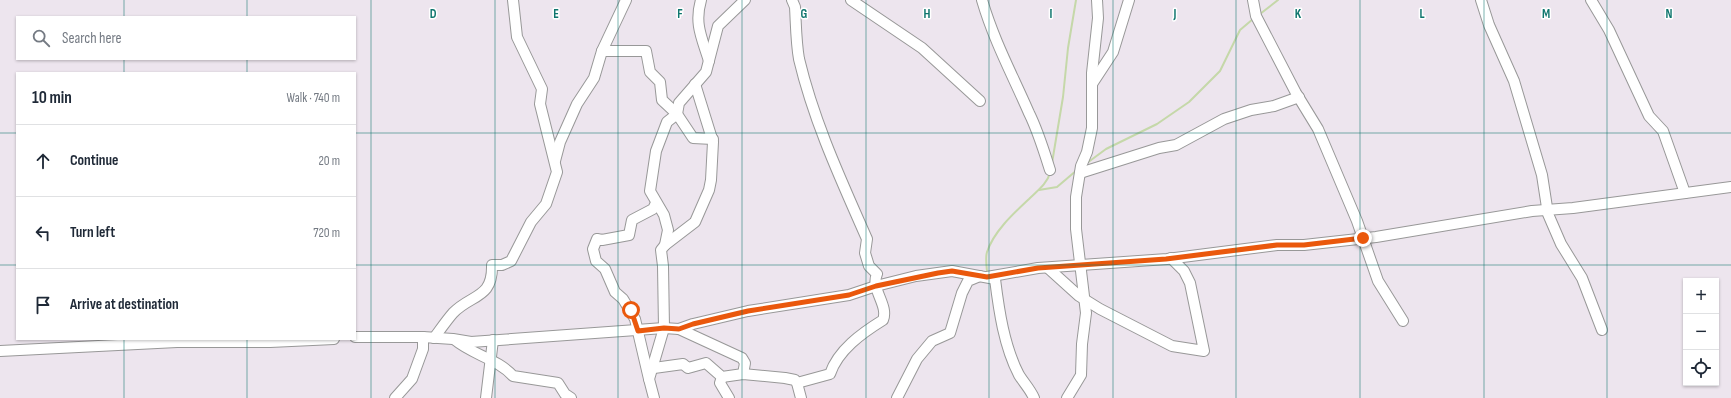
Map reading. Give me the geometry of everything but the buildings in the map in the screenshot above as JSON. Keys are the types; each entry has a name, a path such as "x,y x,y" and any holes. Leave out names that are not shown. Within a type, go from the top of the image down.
{"street":[{"path":"434,338 453,312 487,290 493,277 492,265 502,265 511,261 525,231 536,214 546,204 557,175 540,104 542,89 517,37 513,0"},
{"path":"555,163 560,142 577,104 594,78 602,51 626,0"},
{"path":"701,0 697,16 698,24 709,61"},
{"path":"666,245 668,230 664,215 650,191 655,153 667,122 677,114 679,103 704,76 718,26 744,0"},
{"path":"792,0 799,58 809,95 826,144 867,239 865,253 869,266 877,273 875,280 884,317 883,320 865,332 838,356 830,374 797,383"},
{"path":"851,0 922,48 980,101"},
{"path":"982,0 990,28 1010,74 1030,114 1050,170"},
{"path":"1067,398 1081,375 1082,344 1086,314 1076,229 1076,197 1080,173 1087,152 1092,128 1092,84 1097,0"},
{"path":"1092,84 1113,52 1129,0"},
{"path":"1253,0 1256,16 1299,97 1318,129 1363,238 1378,281 1403,321"},
{"path":"1481,0 1489,25 1514,81 1542,175 1547,210 1561,244 1582,278 1602,330"},
{"path":"1591,0 1609,30 1650,116 1663,130 1685,193"},
{"path":"602,51 646,51 650,72 660,82 662,100 677,114 693,138 713,139"},
{"path":"649,379 654,368 664,328 663,266 661,250 693,225 700,214 711,180 714,147 713,139 695,84"},
{"path":"1080,173 1159,148 1176,145 1224,119 1251,110 1274,106 1299,97"},
{"path":"897,398 917,359 932,341 950,333 962,293 968,281 984,276 1048,268 1171,258 1277,245 1304,245 1363,238 1496,216 1731,187"},
{"path":"654,398 638,331 631,310 623,299 615,292 605,269 596,261 593,249 597,239 602,240 629,235 632,220 653,209 656,203"},
{"path":"1048,268 1062,282 1085,300 1100,309 1172,346 1204,351 1190,283 1184,271 1171,258"},
{"path":"679,329 693,324 748,311 849,295 876,286 916,276 952,271 984,276 994,279 1000,317 1007,344 1019,374 1034,398"},
{"path":"356,337 423,337 454,339 469,342 664,328 679,329 742,358 745,363 744,374"},
{"path":"395,398 412,379 423,349 423,337"},
{"path":"454,339 466,349 506,368 513,376 558,382 565,394 571,398"},
{"path":"0,351 177,342 270,342 313,340"},
{"path":"486,398 493,340"},
{"path":"654,368 684,364 688,368 706,363 722,377 744,374 795,380 800,398"},
{"path":"722,377 720,382 729,398"}],"waterway":[{"path":"1052,163 1063,97 1068,48 1076,0"},
{"path":"1260,14 1278,0"},
{"path":"1087,163 1106,149 1157,124 1189,102 1220,71 1240,30 1253,19"},
{"path":"1039,190 1057,187 1077,170"},
{"path":"987,273 986,254 994,237 1011,216 1044,184 1050,173"}],"route":[{"path":"631,310 638,331 664,328 679,329 693,324 748,311 812,301 827,297 849,295 876,286 916,276 952,271 987,277 1038,268 1166,259 1277,245 1304,245 1363,238"}]}
